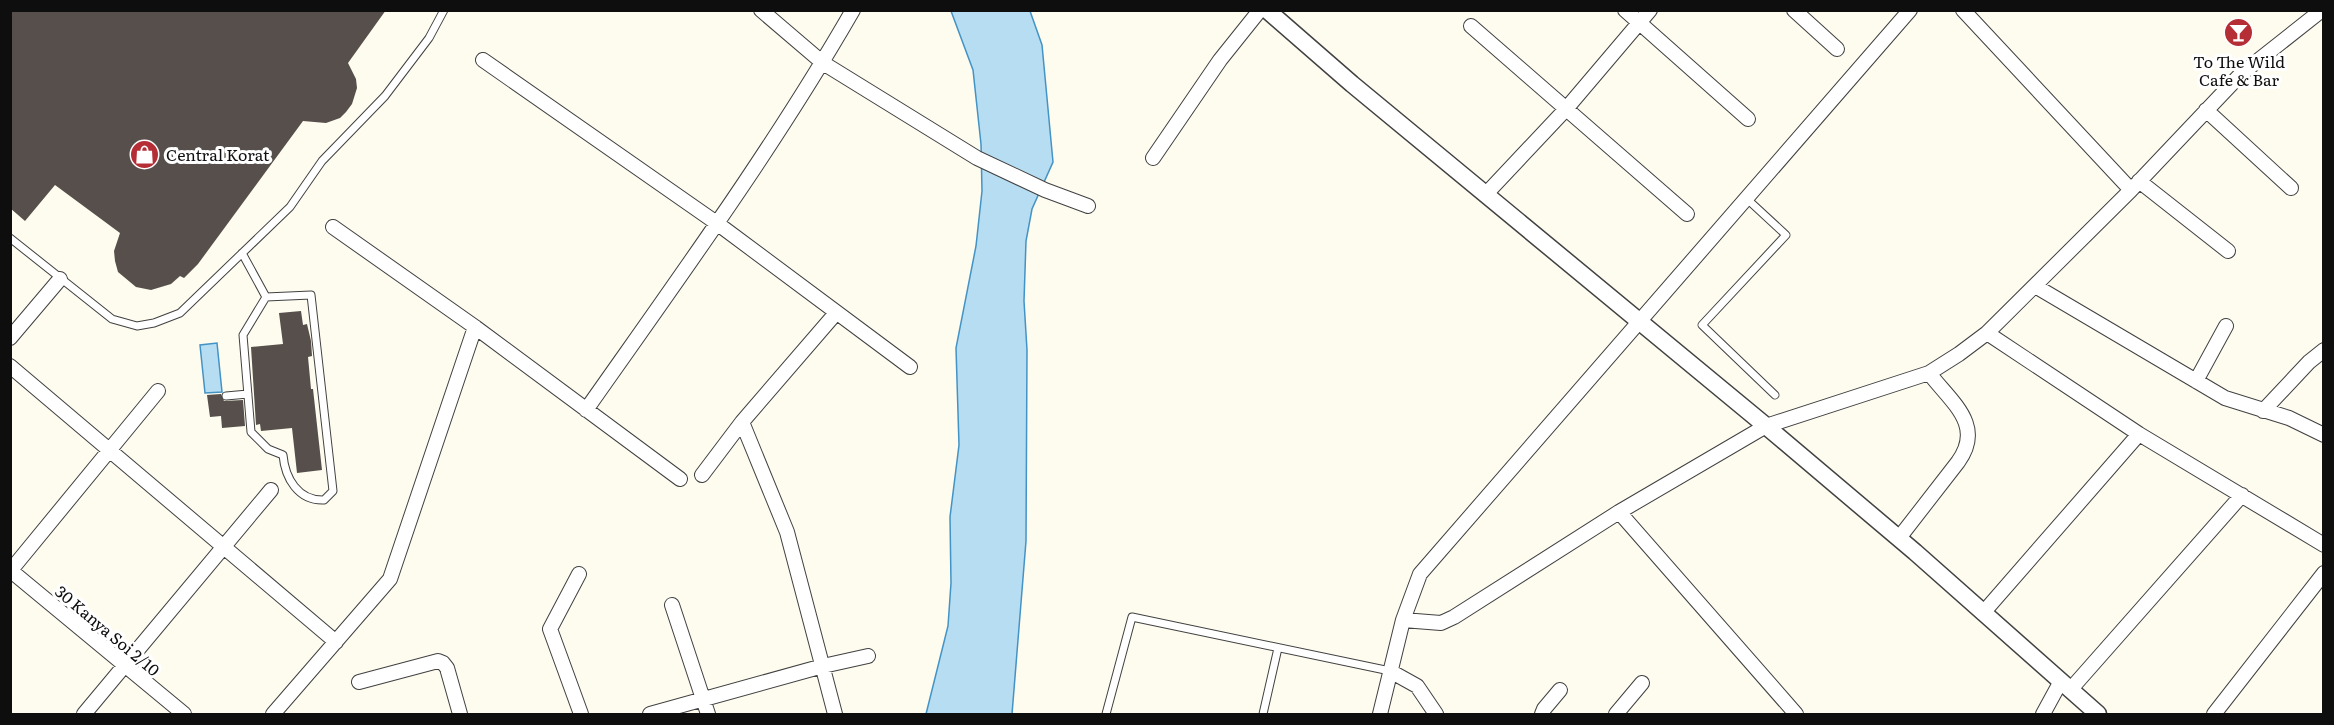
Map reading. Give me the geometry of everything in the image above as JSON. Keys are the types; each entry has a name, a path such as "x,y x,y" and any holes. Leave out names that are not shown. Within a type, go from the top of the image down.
{"street":[{"path":"761,10 823,63 977,158 1045,190 1088,206"},
{"path":"586,411 717,224 823,63 853,10"},
{"path":"1153,158 1220,60 1260,10"},
{"path":"1267,10 1352,84 1899,538 2094,713"},
{"path":"1625,10 1748,120"},
{"path":"1486,194 1566,109 1650,10"},
{"path":"1794,10 1837,49"},
{"path":"1380,714 1403,620 1420,573 1910,10"},
{"path":"1963,10 2135,185 2228,251"},
{"path":"1403,620 1441,623 1454,617 1619,512 1766,426 1929,373 1959,354 1987,333 2035,286 2241,74 2322,10"},
{"path":"1471,26 1687,214"},
{"path":"483,60 717,224 909,367"},
{"path":"2206,110 2291,188"},
{"path":"333,227 475,327 680,479"},
{"path":"10,338 60,279"},
{"path":"2035,286 2225,398 2289,418 2324,435"},
{"path":"702,475 742,422 836,313"},
{"path":"2196,381 2226,326"},
{"path":"273,714 390,579 475,327"},
{"path":"1987,333 2139,434 2324,545"},
{"path":"2263,411 2309,362 2324,350"},
{"path":"10,366 336,642"},
{"path":"1899,538 1958,462 1969,442 1965,420 1929,373"},
{"path":"11,570 158,391"},
{"path":"742,422 787,532 835,714"},
{"path":"1983,612 2139,434"},
{"path":"84,714 271,490"},
{"path":"2043,714 2066,686 2242,495"},
{"path":"1619,512 1796,714"},
{"name":"30 Kanya Soi 2/10","path":"11,570 184,714"},
{"path":"2214,714 2324,573"},
{"path":"579,574 550,629 581,714"},
{"path":"672,605 708,714"},
{"path":"650,714 823,666 868,656"},
{"path":"359,682 438,661 447,668 460,714"},
{"path":"1390,671 1417,686 1436,714"},
{"path":"1616,714 1642,683"},
{"path":"1542,714 1560,690"}],"lane":[{"path":"10,238 111,319 137,326 154,323 180,313 290,207 322,161 385,96 429,38 444,10"},
{"path":"1746,198 1786,235 1702,326 1774,395"},
{"path":"242,253 266,297"},
{"path":"311,295 333,491 324,500 313,500 298,490 285,473 283,455 268,449 251,432 243,335 266,297 311,295"},
{"path":"226,396 248,394"},
{"path":"1106,714 1132,617 1390,671"},
{"path":"1263,714 1278,648"}],"water":[{"path":"951,11 1030,11 1042,45 1053,162 1032,209 1026,241 1024,301 1027,350 1026,541 1012,714 926,714 948,626 951,583 950,517 959,445 956,348 976,246 982,191 981,144 973,70"},
{"path":"217,343 222,392 205,393 200,345"}],"building":[{"name":"Central Korat","path":"10,10 386,10 348,63 356,79 357,88 352,104 346,112 340,118 326,123 303,121 198,264 184,278 180,276 171,284 151,290 136,287 118,272 114,251 120,233 55,185 25,221 10,208"},
{"path":"301,311 303,325 307,324 311,341 312,356 308,357 322,470 297,473 292,428 261,431 260,424 256,425 251,347 283,344 279,313"},
{"path":"221,394 224,401 243,400 245,426 222,428 221,416 210,417 207,395"}],"place":[{"name":"To The Wild Cafe & Bar","path":"2239,33"},
{"name":"Central Korat","path":"145,154"}]}
